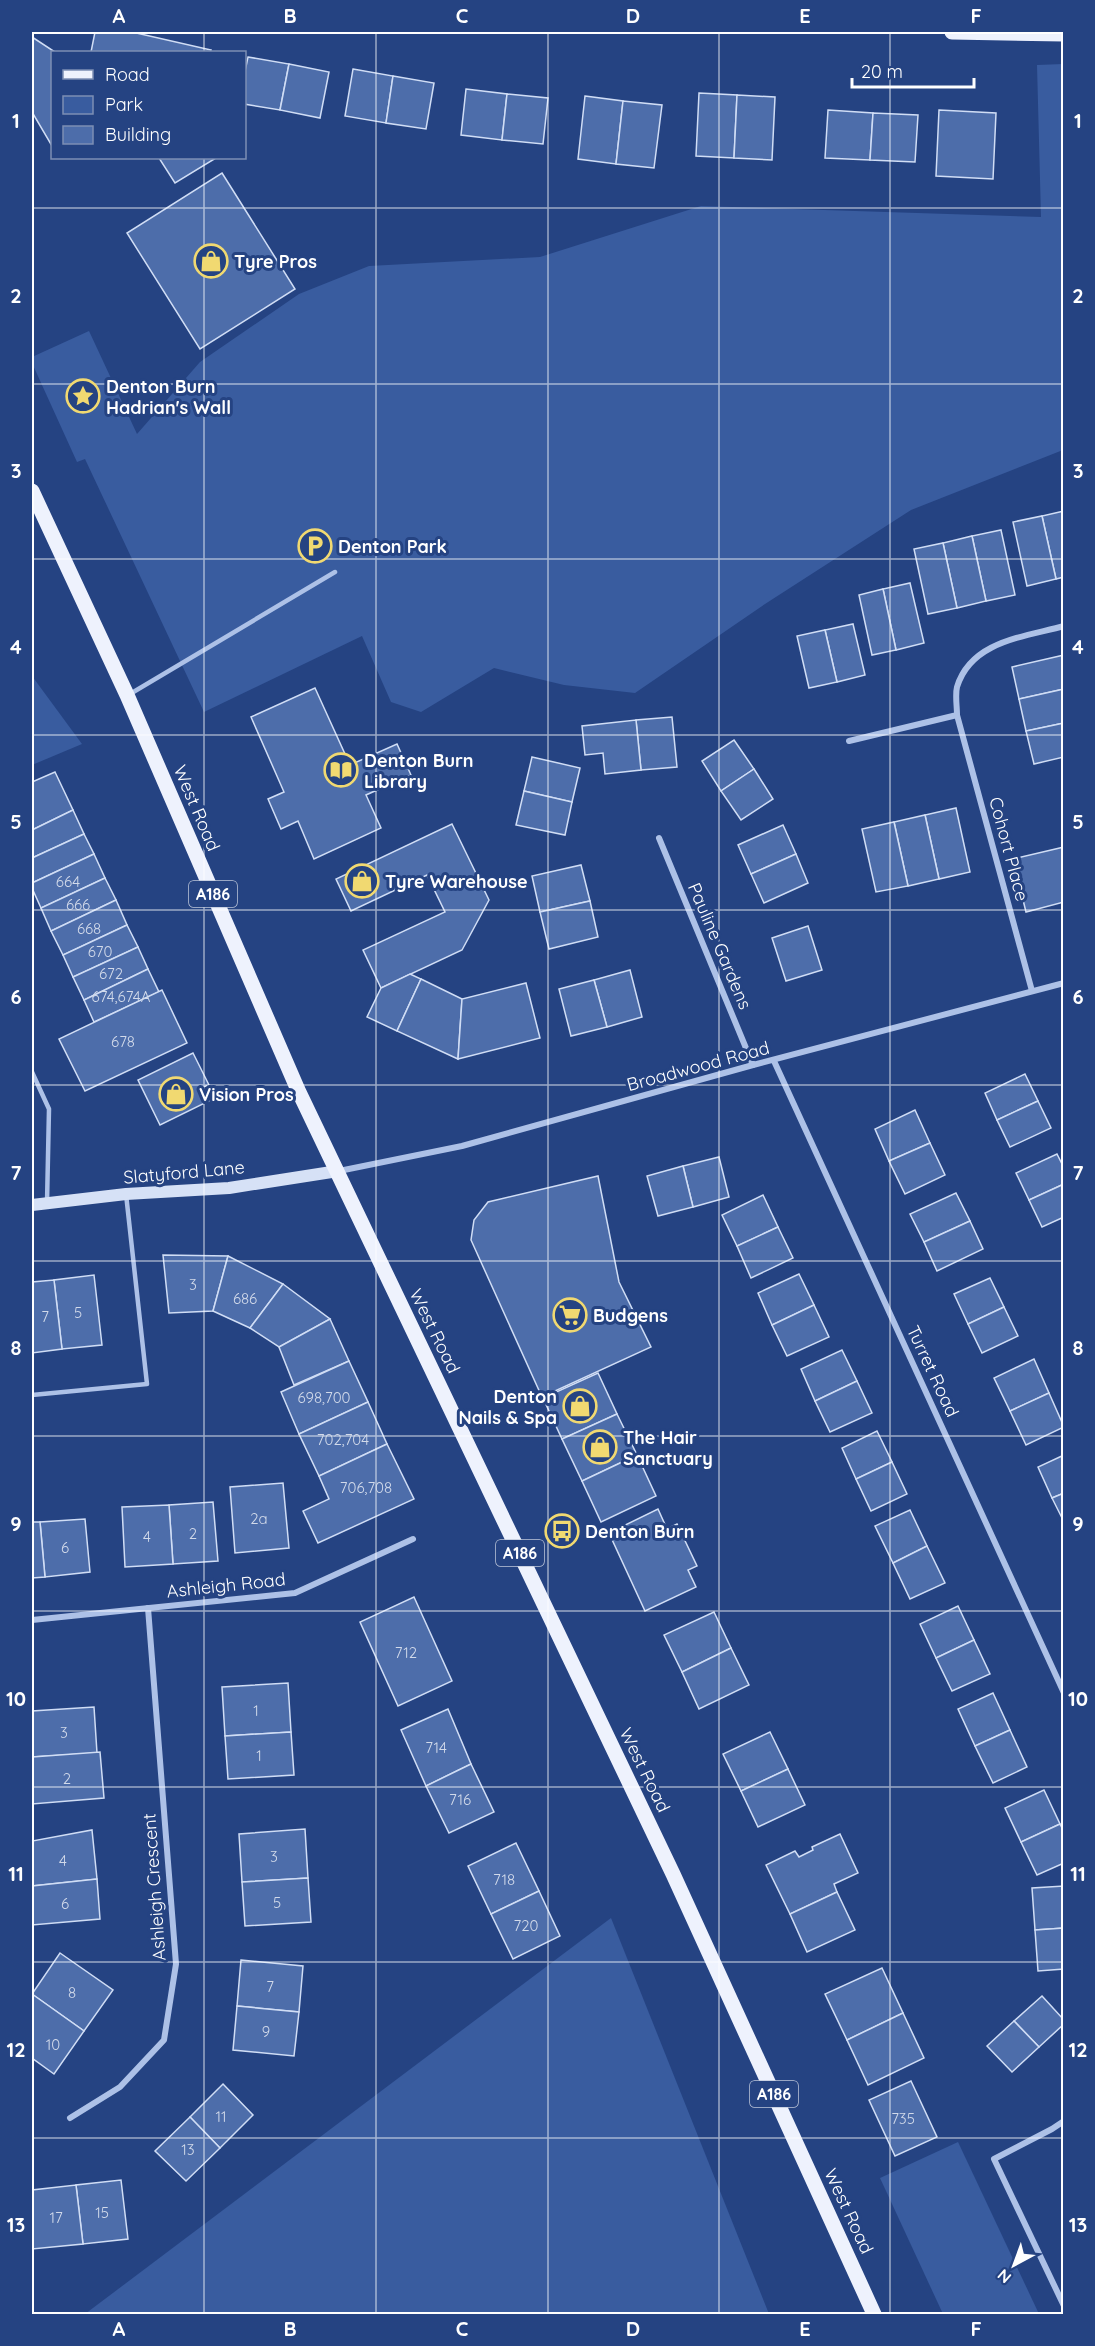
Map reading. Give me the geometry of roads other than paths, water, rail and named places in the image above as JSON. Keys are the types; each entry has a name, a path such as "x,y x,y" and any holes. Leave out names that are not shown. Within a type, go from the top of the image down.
{"main road":[{"path":"952,32 1064,34"},
{"name":"West Road","path":"32,491 127,695 289,1070 673,1874 874,2314"}],"street":[{"name":"Cohort Place","path":"1032,991 957,715 957,688 970,661 994,645 1064,626"},
{"path":"849,741 957,715"},
{"name":"Pauline Gardens","path":"659,838 753,1065"},
{"name":"Broadwood Road","path":"338,1172 462,1146 753,1065 1064,983"},
{"name":"Turret Road","path":"774,1061 1064,1693"},
{"name":"Slatyford Lane","path":"32,1204 126,1194 229,1188 338,1172"},
{"name":"Ashleigh Road","path":"32,1620 295,1593 412,1539"},
{"name":"Ashleigh Crescent","path":"70,2118 120,2087 164,2040 176,1964 148,1608"},
{"path":"1064,2121 994,2159 1064,2306"}],"lane":[{"path":"127,695 334,572"},
{"path":"32,1072 49,1109 47,1203"},
{"path":"32,1395 147,1384 126,1194"}],"place":[{"name":"Tyre Pros","path":"211,261"},
{"name":"Denton Burn Hadrian's Wall","path":"83,396"},
{"name":"Denton Park","path":"315,546"},
{"name":"Denton Burn Library","path":"341,770"},
{"name":"Tyre Warehouse","path":"362,881"},
{"name":"Vision Pros","path":"176,1094"},
{"name":"Budgens","path":"570,1315"},
{"name":"Denton Nails & Spa","path":"580,1406"},
{"name":"The Hair Sanctuary","path":"600,1447"},
{"name":"Denton Burn","path":"562,1531"}]}
